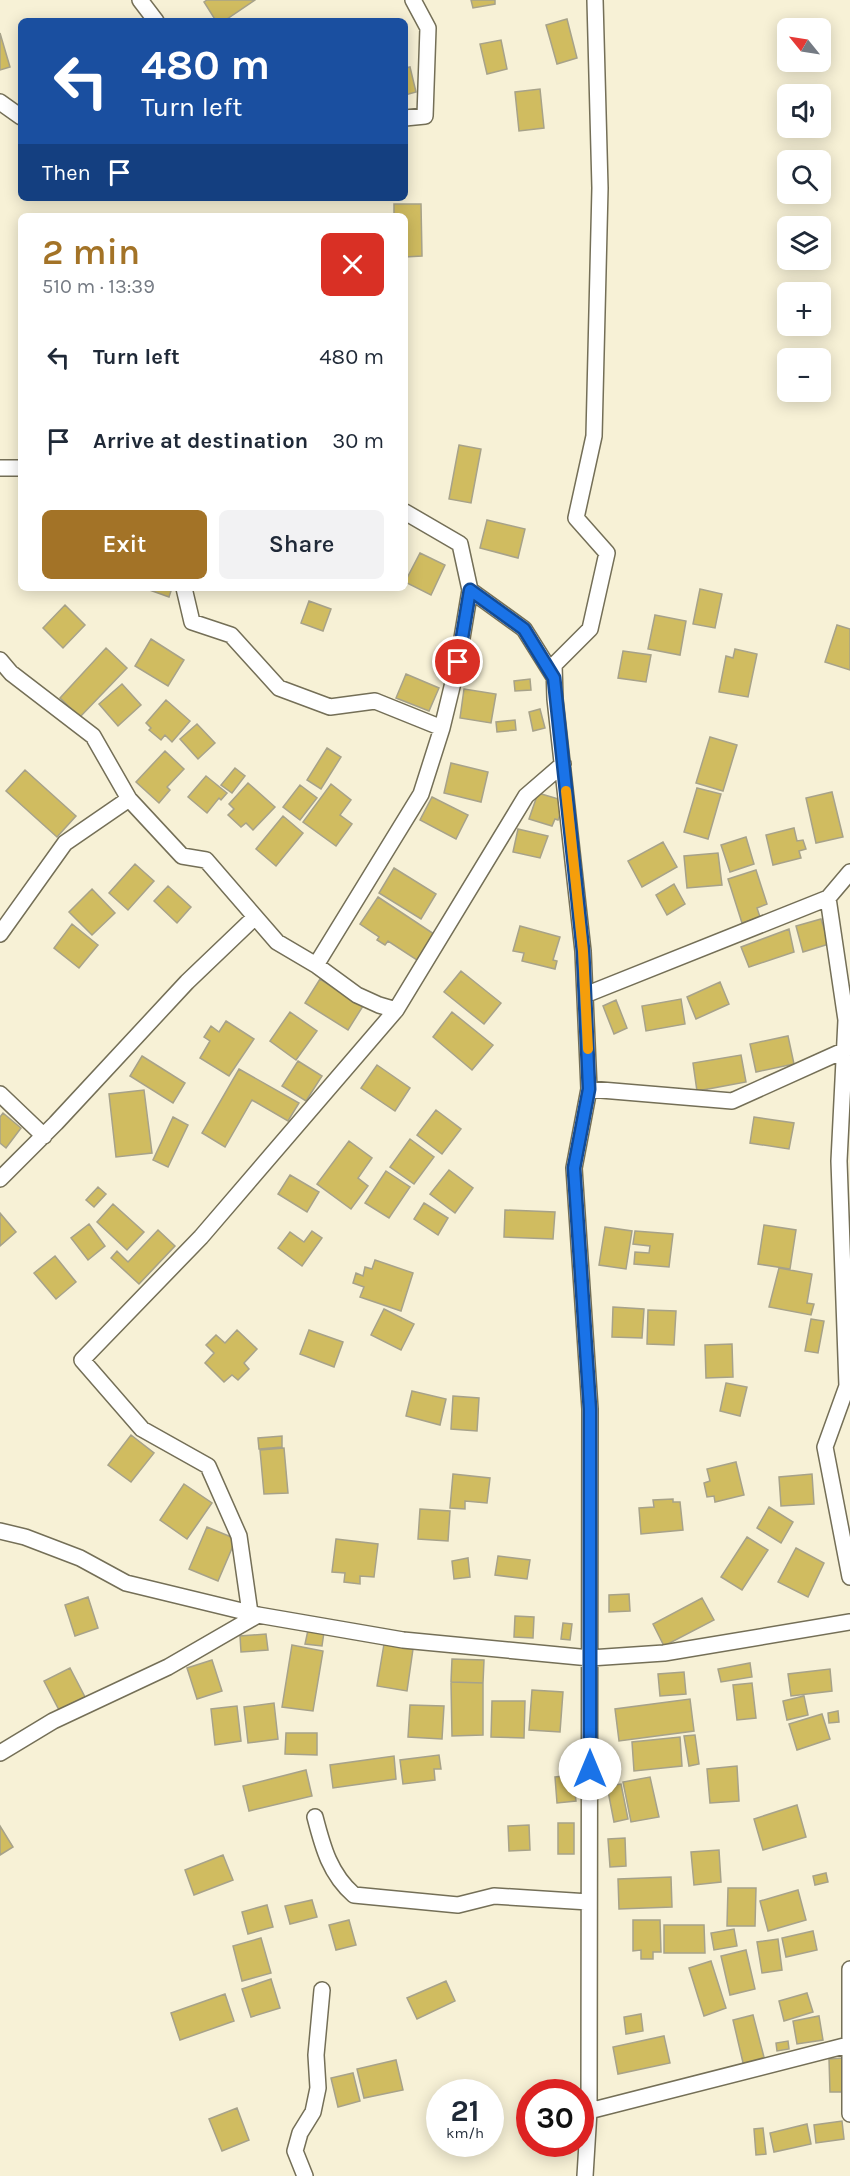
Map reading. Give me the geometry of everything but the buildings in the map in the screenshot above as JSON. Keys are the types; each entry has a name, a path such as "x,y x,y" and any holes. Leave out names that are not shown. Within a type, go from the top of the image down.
{"street":[{"path":"140,0 154,18"},
{"path":"408,118 425,116 428,28 413,0"},
{"path":"589,2079 589,1360 574,1168 589,1089 585,995 554,665 590,629 607,553 576,518 594,436 600,188 595,0"},
{"path":"0,102 18,115"},
{"path":"0,468 18,468"},
{"path":"316,965 421,794 442,728 458,662 470,590 460,544 408,514"},
{"path":"470,590 524,629 554,678"},
{"path":"185,591 192,622 231,635 279,688 330,707 375,701 442,728"},
{"path":"0,660 11,673 93,736 129,799 182,856 194,856 206,860 277,942 316,965 357,995 396,1010"},
{"path":"254,1614 239,1536 208,1467 142,1429 82,1360 201,1238 396,1010 526,796 564,764"},
{"path":"0,934 65,843 129,799"},
{"path":"585,995 828,898 850,872"},
{"path":"828,898 847,1001 845,1050 847,1386 825,1447 850,1577"},
{"path":"0,1179 44,1136 187,982 255,917"},
{"path":"589,1089 732,1101 845,1050"},
{"path":"0,1094 44,1136"},
{"path":"0,1531 25,1537 80,1557 126,1583 254,1614 403,1640 590,1658 664,1653 850,1622"},
{"path":"0,1753 53,1722 168,1667 254,1614"},
{"path":"315,1817 325,1857 342,1885 354,1895 458,1905 494,1896 589,1902"},
{"path":"850,1969 848,2045 850,2114"},
{"path":"305,2176 295,2151 300,2133 312,2112 318,2088 316,2055 322,1990"},
{"path":"594,2110 848,2045"},
{"path":"585,2176 586,2157"}],"slow traffic":[{"path":"566,791 583,951 588,1049"}],"route":[{"path":"458,662 470,590 524,629 554,678 583,951 589,1089 574,1168 589,1360 590,1769"}]}
